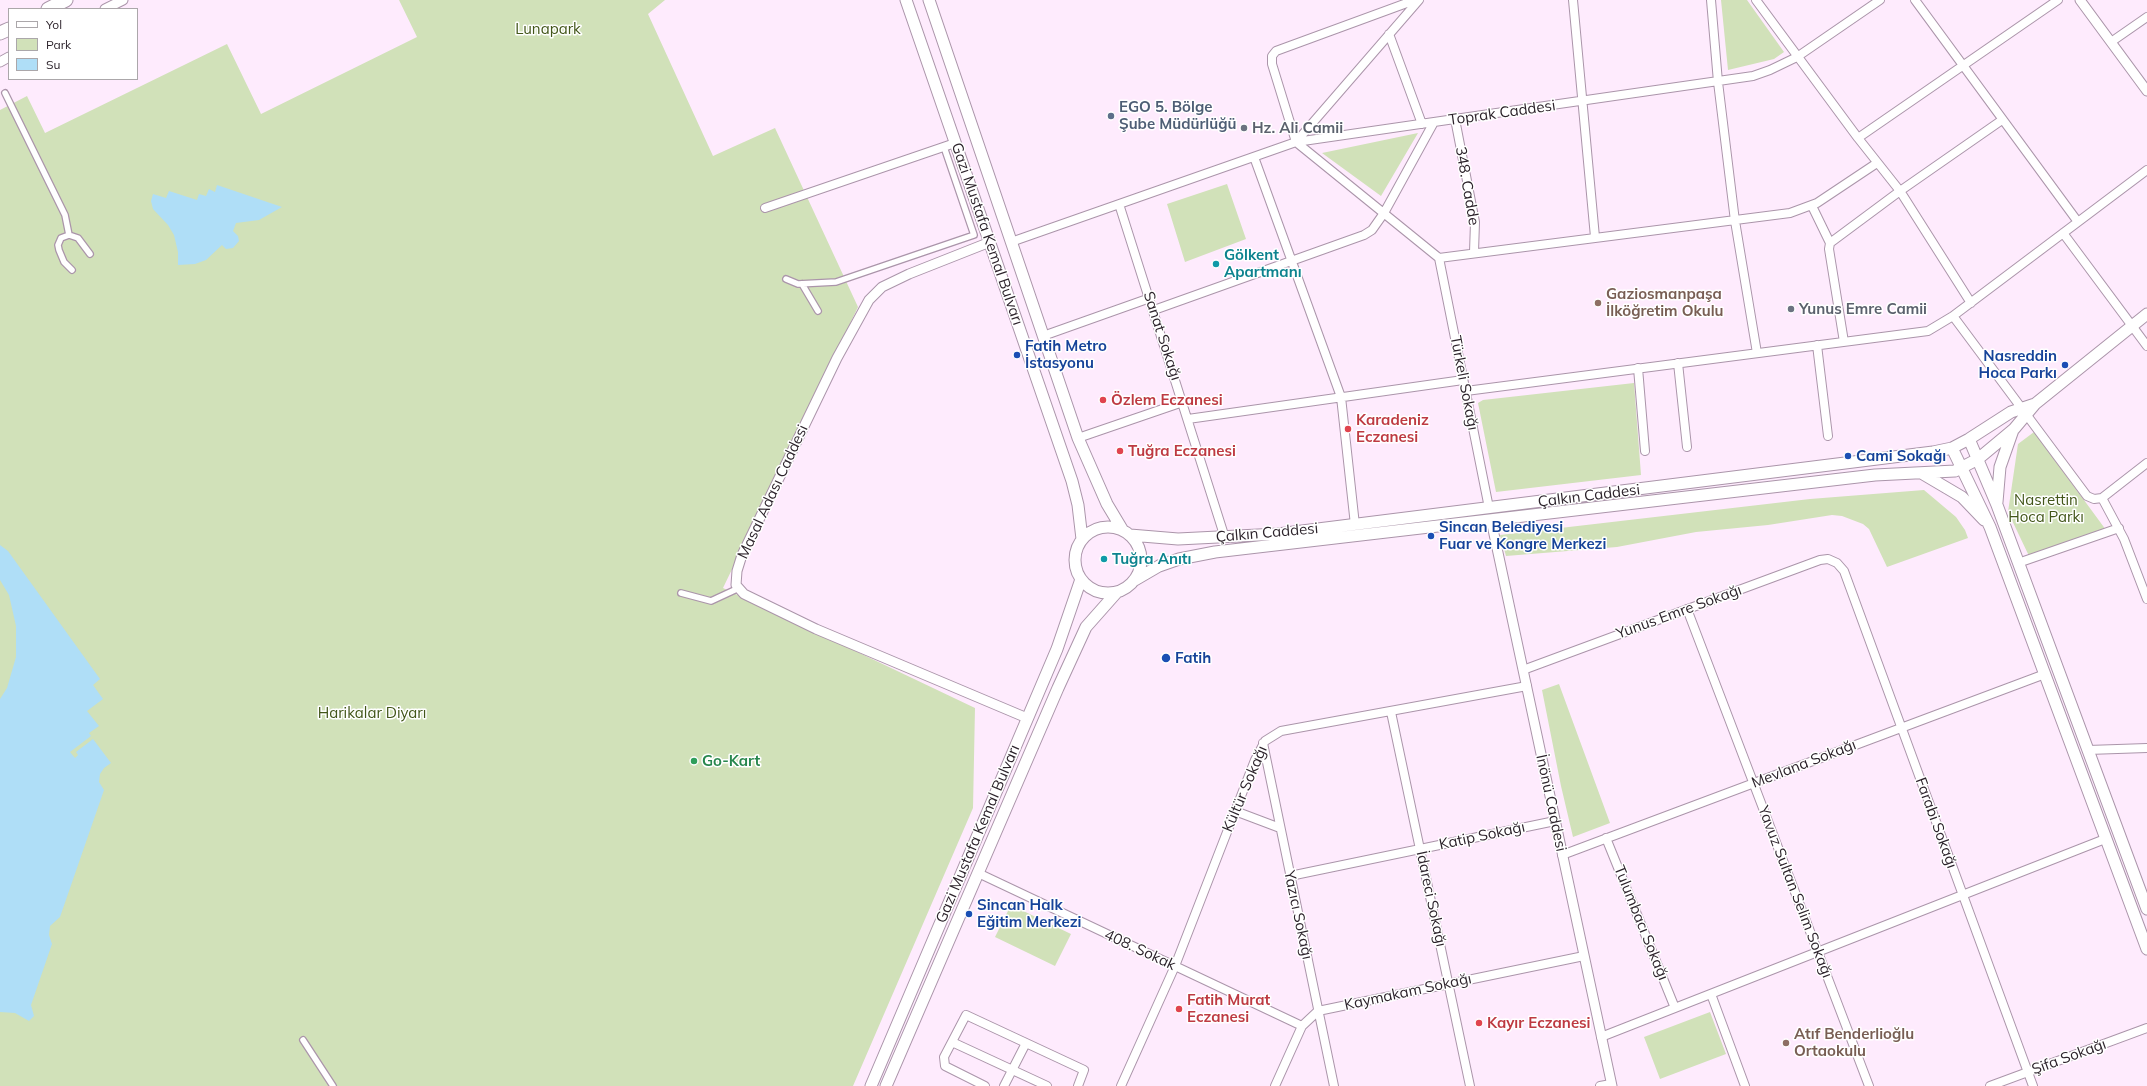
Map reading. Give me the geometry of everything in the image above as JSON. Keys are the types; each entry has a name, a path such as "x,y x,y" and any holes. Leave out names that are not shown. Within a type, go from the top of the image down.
{"highway":[{"path":"50,8 66,0"}],"main road":[{"name":"Gazi Mustafa Kemal Bulvarı","path":"906,0 1072,481 1078,505 1082,539"},
{"name":"Gazi Mustafa Kemal Bulvarı","path":"929,0 1078,438 1107,504 1126,532"},
{"name":"Çalkın Caddesi","path":"1997,505 2000,467 2014,429 2024,412 2147,314"},
{"name":"Çalkın Caddesi","path":"1126,532 1178,539 1225,538 1278,534 1898,457 1952,448 1970,439 2011,412 2024,412"},
{"name":"Çalkın Caddesi","path":"1135,580 1160,566 1179,559 1215,552 1874,476 1923,474 1955,470 1962,468 1978,459 2014,429"},
{"path":"1970,439 1997,505 2088,750 2143,889 2147,910"},
{"path":"1952,448 1990,527 2147,949"},
{"path":"1923,474 1962,497 1990,527"},
{"path":"1489,508 1491,520"},
{"path":"1101,527 1112,527 1126,532 1136,542 1141,560 1135,580 1127,587 1117,592 1107,593 1097,591 1080,579 1074,560 1076,549 1082,539 1091,531 1101,527"},
{"name":"Gazi Mustafa Kemal Bulvarı","path":"871,1086 1057,649 1080,579"},
{"name":"Gazi Mustafa Kemal Bulvarı","path":"886,1086 1058,688 1086,627 1117,592"}],"street":[{"path":"107,8 123,0"},
{"path":"1415,0 1398,3 1276,51 1272,56 1272,64 1296,142 1439,258 1474,252 1783,214 1812,206 1877,163"},
{"path":"1296,142 1419,0"},
{"path":"1573,0 1595,237"},
{"path":"1711,0 1718,82 1735,220 1757,353"},
{"path":"1756,0 1858,138 1900,191 1971,302"},
{"name":"Toprak Caddesi","path":"1154,310 1364,235 1372,230 1384,214 1434,122 1718,82 1762,73 1797,57 1880,0"},
{"path":"1915,0 2078,222"},
{"path":"1858,138 2058,0"},
{"path":"2080,0 2147,91"},
{"path":"2111,42 2147,17"},
{"path":"1389,34 1422,124"},
{"path":"5,93 65,214 69,235"},
{"name":"348. Cadde","path":"1455,120 1475,222 1474,252"},
{"path":"1830,243 1900,191 2002,120"},
{"path":"1011,242 1296,142 1434,122"},
{"path":"765,208 955,143"},
{"path":"786,278 798,284 836,282 974,234 944,147"},
{"path":"1254,157 1341,397 1355,525"},
{"path":"1466,391 1817,345 1922,333 1933,329 1953,316 2147,170"},
{"name":"Sanat Sokağı","path":"1119,204 1154,310 1225,538"},
{"path":"1812,206 1830,243 1844,342"},
{"path":"2063,233 2147,346"},
{"path":"72,270 64,262 58,248 60,239 69,235 81,240 90,254"},
{"name":"Masal Adası Caddesi","path":"739,588 736,585 737,572 742,555 834,364 869,300 882,287 909,274 990,242"},
{"name":"Türkeli Sokağı","path":"1439,258 1489,508"},
{"path":"802,284 818,311"},
{"path":"1043,336 1150,298"},
{"path":"1953,316 2087,496 2098,498 2119,528 2146,594"},
{"path":"1817,345 1828,436"},
{"path":"1678,363 1687,447"},
{"path":"1638,368 1644,451"},
{"path":"1188,419 1464,380"},
{"path":"1078,438 1183,402"},
{"path":"2098,498 2147,463"},
{"name":"İnönü Caddesi","path":"1491,520 1611,1085"},
{"path":"2018,563 2119,528"},
{"name":"Yunus Emre Sokağı","path":"1523,670 1820,560 1828,559 1836,562"},
{"name":"Farabi Sokağı","path":"1836,562 1844,572 2033,1086"},
{"path":"681,593 712,601 739,588 744,594 816,629 1027,718"},
{"name":"Yavuz Sultan Selim Sokağı","path":"1687,609 1869,1086"},
{"name":"Mevlana Sokağı","path":"1562,855 2045,674"},
{"name":"Kültür Sokağı","path":"1121,1086 1175,966 1263,743 1271,735 1281,731 1527,686"},
{"name":"İdareci Sokağı","path":"1391,712 1470,1086"},
{"name":"Yazıcı Sokağı","path":"1263,743 1334,1086"},
{"path":"2088,750 2147,748"},
{"path":"1235,811 1280,828"},
{"name":"Katip Sokağı","path":"1290,876 1555,821"},
{"name":"Tulumbacı Sokağı","path":"1606,838 1675,1008"},
{"path":"1601,1037 2105,839"},
{"name":"408. Sokak","path":"978,873 1302,1026"},
{"name":"Kaymakam Sokağı","path":"1318,1011 1584,956"},
{"path":"1711,994 1745,1086"},
{"path":"1275,1086 1302,1026 1318,1011"},
{"path":"985,1086 945,1066 944,1057 966,1015 1084,1070 1078,1086"},
{"name":"Şifa Sokağı","path":"1990,1086 2147,1028"},
{"path":"303,1040 332,1086"},
{"path":"952,1042 1047,1086"},
{"path":"1004,1086 1026,1043"},
{"path":"1600,1086 1611,1085"}],"green space":[{"name":"Harikalar Diyarı","path":"399,0 665,0 648,14 713,156 775,128 858,307 723,588 975,708 973,808 853,1086 0,1086 0,110 27,96 45,133 227,44 261,114 417,37"},
{"path":"1721,0 1747,0 1784,52 1774,59 1728,70"},
{"path":"1418,133 1381,196 1322,153"},
{"path":"1227,184 1246,239 1185,262 1167,204"},
{"path":"1634,383 1641,475 1496,492 1478,403 1483,400"},
{"name":"Nasrettin Hoca Parkı","path":"2034,432 2106,530 2029,556 2008,512 2018,444"},
{"path":"1924,490 1956,517 1965,530 1968,538 1887,567 1869,529 1863,524 1842,516 1832,515 1768,525 1696,532 1617,547 1506,556 1500,535 1810,499"},
{"path":"1559,684 1610,823 1573,837 1561,786 1542,690"},
{"path":"1011,905 1071,934 1055,966 995,937"},
{"path":"1710,1012 1726,1054 1660,1079 1644,1037"}],"water":[{"path":"217,185 282,207 259,220 236,223 233,231 238,236 239,241 233,248 226,249 222,245 206,260 195,264 178,265 178,252 174,235 168,225 153,209 151,201 153,194 166,198 169,191 197,200 199,194 206,196 209,189 215,192"},
{"path":"0,545 8,551 100,679 93,685 103,699 87,711 99,726 89,733 91,736 70,752 75,758 78,755 76,752 93,739 111,763 104,768 100,774 99,782 104,790 60,917 50,926 49,935 52,944 31,1005 34,1016 29,1021 15,1013 0,1012 0,699 7,688 16,657 16,626 9,595 0,580"}],"place":[{"name":"EGO 5. Bölge Şube Müdürlüğü","path":"1111,116"},
{"name":"Hz. Ali Camii","path":"1244,128"},
{"name":"Gölkent Apartmanı","path":"1216,264"},
{"name":"Gaziosmanpaşa İlköğretim Okulu","path":"1598,303"},
{"name":"Yunus Emre Camii","path":"1791,309"},
{"name":"Fatih Metro İstasyonu","path":"1017,355"},
{"name":"Nasreddin Hoca Parkı","path":"2065,365"},
{"name":"Özlem Eczanesi","path":"1103,400"},
{"name":"Karadeniz Eczanesi","path":"1348,429"},
{"name":"Tuğra Eczanesi","path":"1120,451"},
{"name":"Cami Sokağı","path":"1848,456"},
{"name":"Sincan Belediyesi Fuar ve Kongre Merkezi","path":"1431,536"},
{"name":"Tuğra Anıtı","path":"1104,559"},
{"name":"Fatih","path":"1166,658"},
{"name":"Go-Kart","path":"694,761"},
{"name":"Sincan Halk Eğitim Merkezi","path":"969,914"},
{"name":"Fatih Murat Eczanesi","path":"1179,1009"},
{"name":"Kayır Eczanesi","path":"1479,1023"},
{"name":"Atıf Benderlioğlu Ortaokulu","path":"1786,1043"}],"park label":[{"name":"Lunapark","path":"548,29"}]}
